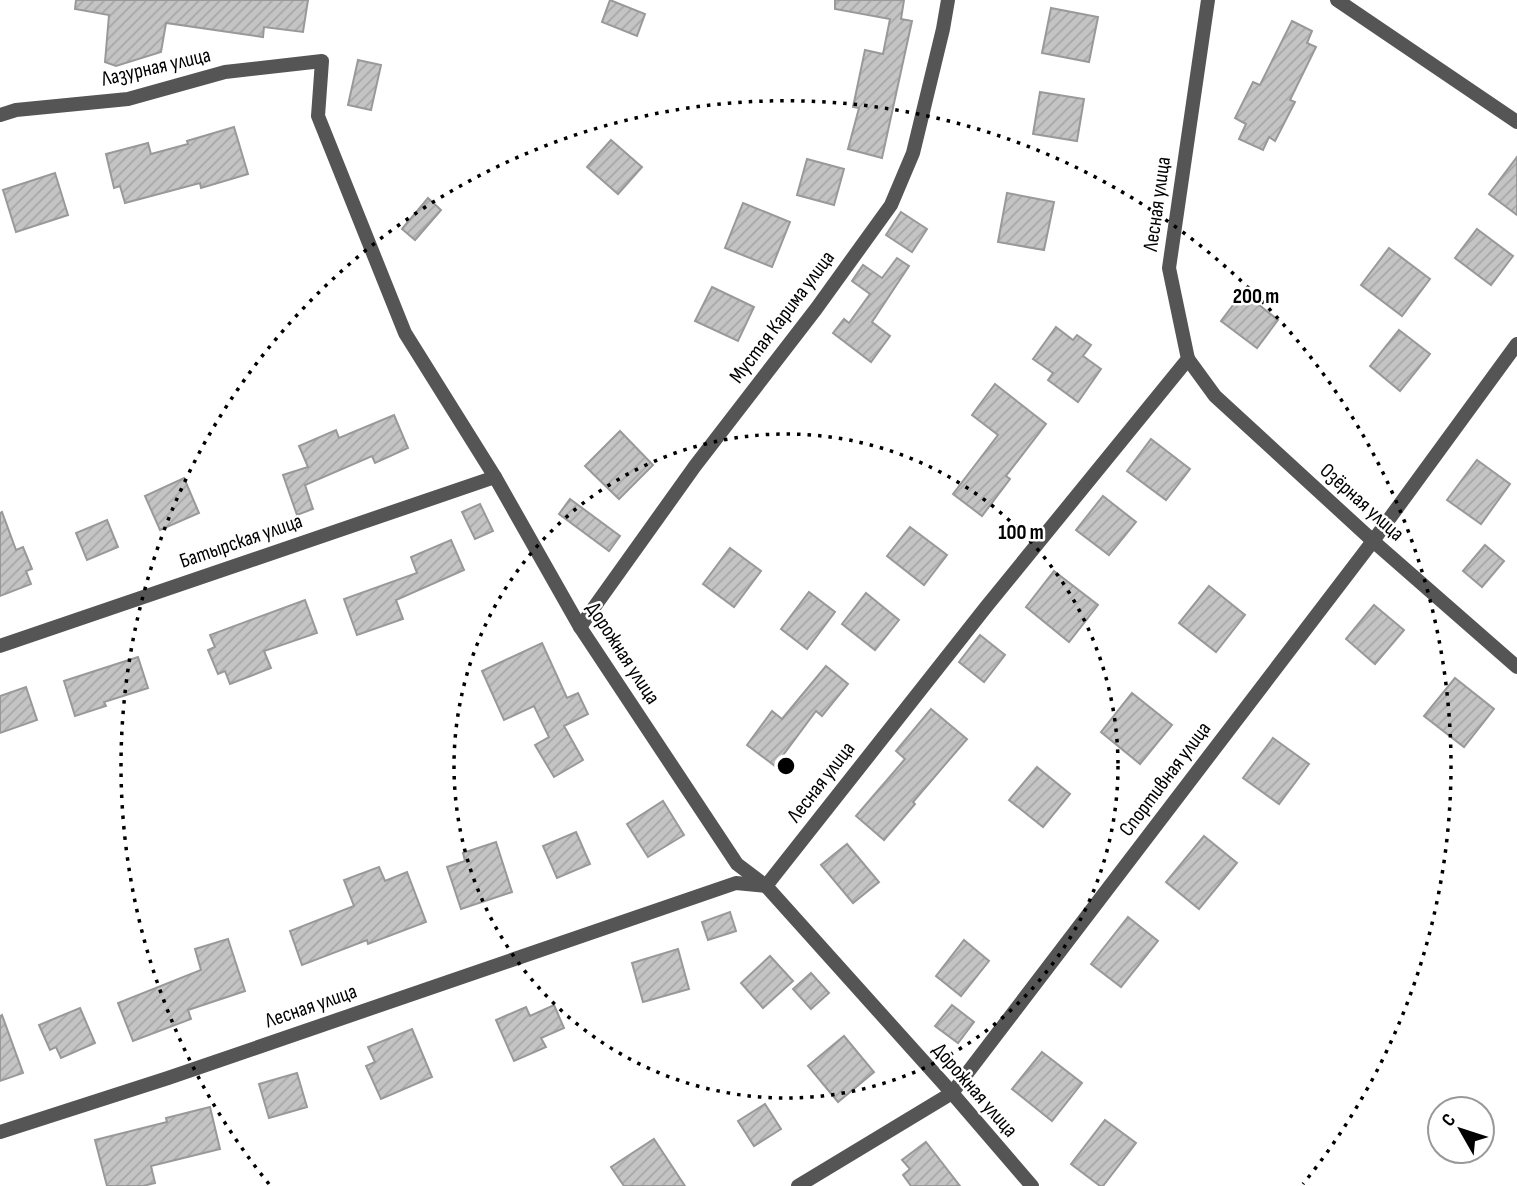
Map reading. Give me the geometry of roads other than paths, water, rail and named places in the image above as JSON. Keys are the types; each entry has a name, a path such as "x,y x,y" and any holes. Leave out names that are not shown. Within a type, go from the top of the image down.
{"street":[{"name":"Мустая Карима улица","path":"580,627 695,466 816,309 891,205 912,153 948,0"},
{"name":"Лесная улица","path":"0,1132 736,883 766,886 1188,359 1169,268 1208,0"},
{"path":"1337,0 1517,122"},
{"name":"Дорожная улица","path":"322,61 318,116 405,333 495,477 580,627 737,863 766,886 1032,1186"},
{"name":"Лазурная улица","path":"0,115 16,110 128,99 225,72 322,61"},
{"name":"Спортивная улица","path":"799,1186 952,1093 1373,541 1517,344"},
{"name":"Озёрная улица","path":"1188,359 1215,396 1373,541 1517,667"},
{"name":"Батырская улица","path":"0,646 495,477"}]}
